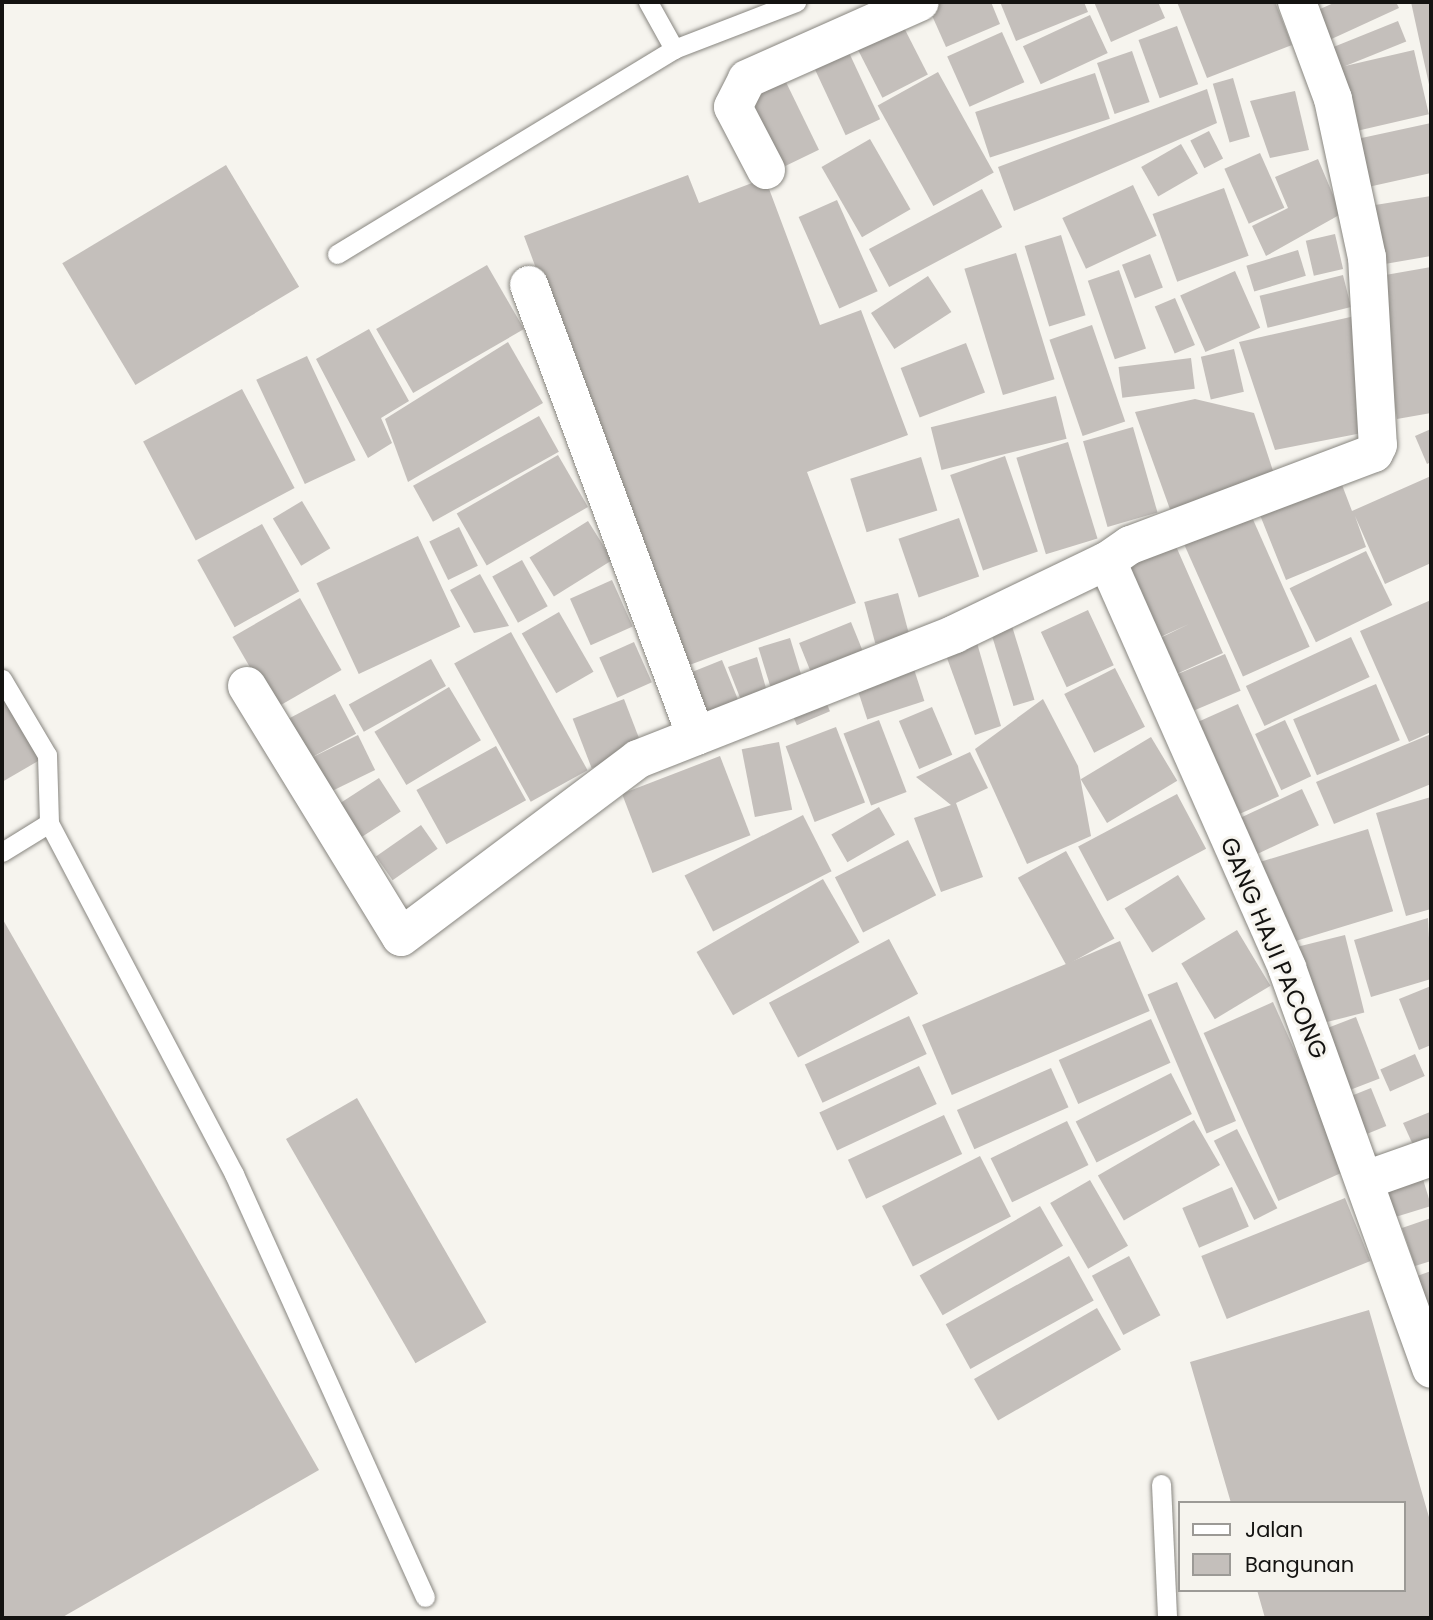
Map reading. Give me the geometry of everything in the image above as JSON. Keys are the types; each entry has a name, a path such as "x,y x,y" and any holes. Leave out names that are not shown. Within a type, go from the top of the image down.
{"street":[{"path":"766,170 733,107 747,79 920,2"},
{"path":"247,686 401,937 638,759 955,634 1118,553 1374,453 1378,445 1367,257 1333,99 1297,2"},
{"path":"530,285 696,736"},
{"name":"GANG HAJI PACONG","path":"1118,553 1287,968 1366,1180 1431,1369"},
{"path":"1366,1180 1431,1157"}],"lane":[{"path":"648,2 674,49"},
{"path":"337,254 674,49 796,2"},
{"path":"2,679 47,755 49,823 234,1174 425,1597"},
{"path":"2,852 49,823"},
{"path":"1161,1484 1167,1618"}],"building":[{"path":"926,2 991,2 1000,24 946,47"},
{"path":"1000,2 1084,2 1088,12 1016,41"},
{"path":"1094,2 1158,2 1165,18 1111,42"},
{"path":"1177,2 1275,2 1292,45 1207,78"},
{"path":"1336,2 1396,2 1399,8 1325,42 1311,13"},
{"path":"1411,2 1431,2 1431,89 1430,89"},
{"path":"897,14 928,75 882,98 852,37"},
{"path":"1090,15 1108,53 1041,84 1023,46"},
{"path":"1398,21 1406,41 1329,72 1321,52"},
{"path":"1177,26 1198,84 1160,98 1138,40"},
{"path":"1002,32 1024,82 970,107 947,56"},
{"path":"845,44 880,119 846,135 811,60"},
{"path":"1414,50 1429,114 1349,133 1334,68"},
{"path":"1132,51 1150,102 1115,114 1097,63"},
{"path":"938,72 994,173 933,206 878,105"},
{"path":"1095,73 1110,119 990,158 975,112"},
{"path":"783,76 819,150 778,170 742,96"},
{"path":"1233,78 1250,137 1230,142 1213,84"},
{"path":"1207,89 1217,123 1014,211 998,167"},
{"path":"1295,91 1309,150 1270,158 1250,101"},
{"path":"1431,123 1431,173 1368,187 1357,139"},
{"path":"1209,131 1223,159 1204,168 1190,141"},
{"path":"870,139 910,209 862,237 822,167"},
{"path":"1181,144 1198,173 1158,196 1141,167"},
{"path":"1260,153 1284,208 1249,224 1224,169"},
{"path":"1318,159 1341,214 1266,256 1252,226 1288,208 1275,177"},
{"path":"226,165 299,287 135,385 62,263"},
{"path":"688,175 699,203 765,178 820,325 861,310 908,435 807,472 856,603 684,667 524,236"},
{"path":"1133,185 1157,236 1086,269 1062,218"},
{"path":"1224,188 1249,256 1177,282 1153,214"},
{"path":"982,189 1002,227 889,287 869,249"},
{"path":"1431,196 1431,256 1379,265 1369,206"},
{"path":"837,200 878,291 839,308 799,217"},
{"path":"1335,234 1343,269 1314,276 1306,241"},
{"path":"1061,235 1086,315 1049,326 1025,246"},
{"path":"1298,250 1306,276 1254,292 1246,266"},
{"path":"1016,253 1055,379 1003,395 964,269"},
{"path":"1150,254 1163,288 1135,298 1122,265"},
{"path":"487,265 524,329 413,393 376,329"},
{"path":"1431,267 1431,413 1397,419 1374,277"},
{"path":"1119,270 1146,348 1115,359 1088,281"},
{"path":"1235,271 1260,328 1205,352 1180,295"},
{"path":"1343,275 1351,307 1268,328 1260,296"},
{"path":"928,276 951,312 894,349 871,313"},
{"path":"1175,298 1195,345 1175,354 1155,307"},
{"path":"1355,316 1362,433 1275,450 1239,342"},
{"path":"1092,325 1125,421 1083,436 1049,340"},
{"path":"369,329 409,401 381,418 392,443 368,458 316,359"},
{"path":"508,342 543,403 408,482 385,419"},
{"path":"966,343 985,392 920,418 901,368"},
{"path":"1234,349 1244,392 1211,400 1201,357"},
{"path":"307,356 356,460 305,484 256,380"},
{"path":"1191,358 1195,389 1122,398 1119,367"},
{"path":"242,389 295,488 196,540 143,442"},
{"path":"1056,396 1067,439 941,470 931,427"},
{"path":"1195,399 1254,413 1275,477 1171,512 1135,412"},
{"path":"539,416 559,452 433,522 413,486"},
{"path":"1133,427 1158,513 1108,527 1083,441"},
{"path":"1431,429 1431,462 1427,464 1415,436"},
{"path":"1068,442 1098,539 1046,554 1016,458"},
{"path":"558,455 588,507 487,565 457,514"},
{"path":"1005,456 1038,551 983,570 950,475"},
{"path":"921,457 937,511 867,532 850,479"},
{"path":"1431,476 1431,563 1385,584 1355,516 1366,547 1286,580 1258,510 1339,477 1352,511"},
{"path":"302,501 330,548 301,566 273,519"},
{"path":"1247,506 1310,647 1243,676 1180,536"},
{"path":"959,518 979,577 919,597 898,539"},
{"path":"588,521 612,560 554,597 529,558"},
{"path":"262,524 299,591 235,627 197,560"},
{"path":"459,527 478,566 448,580 429,541"},
{"path":"418,536 460,627 359,674 316,583"},
{"path":"1175,544 1223,653 1172,676 1156,640 1189,624 1156,639 1123,568"},
{"path":"1366,551 1392,605 1316,642 1290,588"},
{"path":"522,560 548,606 518,623 492,576"},
{"path":"480,574 509,626 474,633 450,590"},
{"path":"612,580 633,627 591,645 570,599"},
{"path":"898,593 909,635 875,644 864,602"},
{"path":"300,598 342,670 274,709 232,637"},
{"path":"1431,600 1431,732 1409,742 1360,631"},
{"path":"1088,610 1114,665 1067,687 1041,632"},
{"path":"559,612 594,672 556,693 522,634"},
{"path":"851,622 867,662 815,683 799,643"},
{"path":"1012,626 1035,700 1013,706 991,632"},
{"path":"511,632 588,770 531,802 454,664"},
{"path":"975,636 1001,726 975,735 943,647"},
{"path":"1351,637 1370,677 1264,726 1246,686"},
{"path":"790,638 802,677 770,687 758,648"},
{"path":"634,642 652,682 617,698 599,657"},
{"path":"1225,654 1241,691 1188,713 1173,676"},
{"path":"757,657 770,702 746,713 728,667"},
{"path":"431,659 446,686 364,732 349,705"},
{"path":"722,660 744,715 702,732 680,677"},
{"path":"912,663 924,701 867,720 855,682"},
{"path":"1115,668 1145,727 1094,753 1064,694"},
{"path":"2,680 45,757 2,782"},
{"path":"1376,684 1400,740 1317,775 1293,719"},
{"path":"449,687 481,740 406,785 374,732"},
{"path":"821,690 830,711 797,725 788,704"},
{"path":"335,694 356,734 305,761 284,721"},
{"path":"624,699 643,748 592,768 573,719"},
{"path":"1043,699 1078,766 1091,836 1027,864 975,749"},
{"path":"1238,704 1279,796 1234,816 1193,724"},
{"path":"932,707 952,755 919,769 899,721"},
{"path":"879,720 907,792 871,806 844,734"},
{"path":"1285,720 1311,776 1281,790 1255,734"},
{"path":"836,727 865,803 815,822 786,746"},
{"path":"1431,734 1431,784 1334,824 1316,782"},
{"path":"358,735 375,770 321,796 304,761"},
{"path":"1151,737 1177,781 1107,823 1081,779"},
{"path":"779,742 792,810 755,817 742,749"},
{"path":"496,746 526,800 446,844 416,790"},
{"path":"970,752 988,788 956,803 983,877 941,892 914,818 951,805 916,777"},
{"path":"720,756 750,835 652,873 622,794"},
{"path":"379,778 401,812 352,843 330,810"},
{"path":"1302,789 1319,825 1254,856 1237,819"},
{"path":"1177,794 1206,849 1107,901 1078,847"},
{"path":"1431,797 1431,909 1406,916 1376,813"},
{"path":"879,807 895,835 847,862 831,834"},
{"path":"803,815 832,871 713,932 684,875"},
{"path":"421,825 438,849 393,880 376,857"},
{"path":"1368,829 1393,911 1279,946 1254,864"},
{"path":"908,840 936,895 863,932 835,877"},
{"path":"1066,851 1114,938 1066,965 1018,878"},
{"path":"1178,875 1206,919 1152,952 1125,908"},
{"path":"823,879 860,942 733,1015 697,952"},
{"path":"2,918 319,1470 61,1618 2,1618"},
{"path":"1428,918 1431,979 1371,997 1354,940"},
{"path":"1237,930 1270,986 1215,1019 1181,963"},
{"path":"1345,935 1364,1013 1310,1026 1291,949"},
{"path":"889,939 918,994 798,1058 769,1003"},
{"path":"1120,941 1150,1011 952,1095 922,1025"},
{"path":"1177,982 1236,1121 1207,1133 1148,995"},
{"path":"1431,986 1431,1045 1419,1050 1399,999"},
{"path":"1273,1002 1348,1170 1278,1201 1204,1033"},
{"path":"909,1016 927,1054 823,1103 805,1065"},
{"path":"1356,1017 1380,1079 1340,1094 1316,1032"},
{"path":"1151,1019 1171,1063 1078,1104 1059,1060"},
{"path":"1415,1054 1425,1076 1390,1091 1380,1069"},
{"path":"919,1066 937,1104 837,1151 819,1112"},
{"path":"1051,1068 1068,1107 974,1149 957,1110"},
{"path":"1171,1073 1192,1114 1097,1163 1076,1122"},
{"path":"1371,1088 1386,1126 1354,1139 1339,1101"},
{"path":"357,1098 486,1322 415,1363 286,1139"},
{"path":"1430,1112 1431,1153 1419,1158 1403,1123"},
{"path":"944,1115 962,1154 866,1199 848,1160"},
{"path":"1194,1120 1220,1165 1124,1221 1098,1176"},
{"path":"1067,1121 1088,1165 1012,1202 991,1158"},
{"path":"1237,1129 1277,1208 1254,1220 1214,1141"},
{"path":"980,1156 1011,1217 913,1267 882,1206"},
{"path":"1418,1163 1431,1206 1393,1218 1380,1175"},
{"path":"1090,1180 1128,1246 1088,1269 1050,1203"},
{"path":"1232,1187 1249,1227 1199,1248 1182,1208"},
{"path":"1345,1198 1370,1261 1227,1319 1201,1256"},
{"path":"1040,1206 1063,1246 943,1315 920,1276"},
{"path":"1431,1218 1431,1261 1415,1266 1402,1228"},
{"path":"1069,1256 1094,1301 970,1369 946,1324"},
{"path":"1129,1256 1160,1315 1123,1335 1092,1276"},
{"path":"1431,1271 1431,1338 1409,1279"},
{"path":"1097,1308 1121,1350 998,1421 974,1379"},
{"path":"1369,1310 1431,1524 1431,1618 1265,1618 1258,1592 1405,1592 1405,1501 1230,1501 1190,1362"}]}
